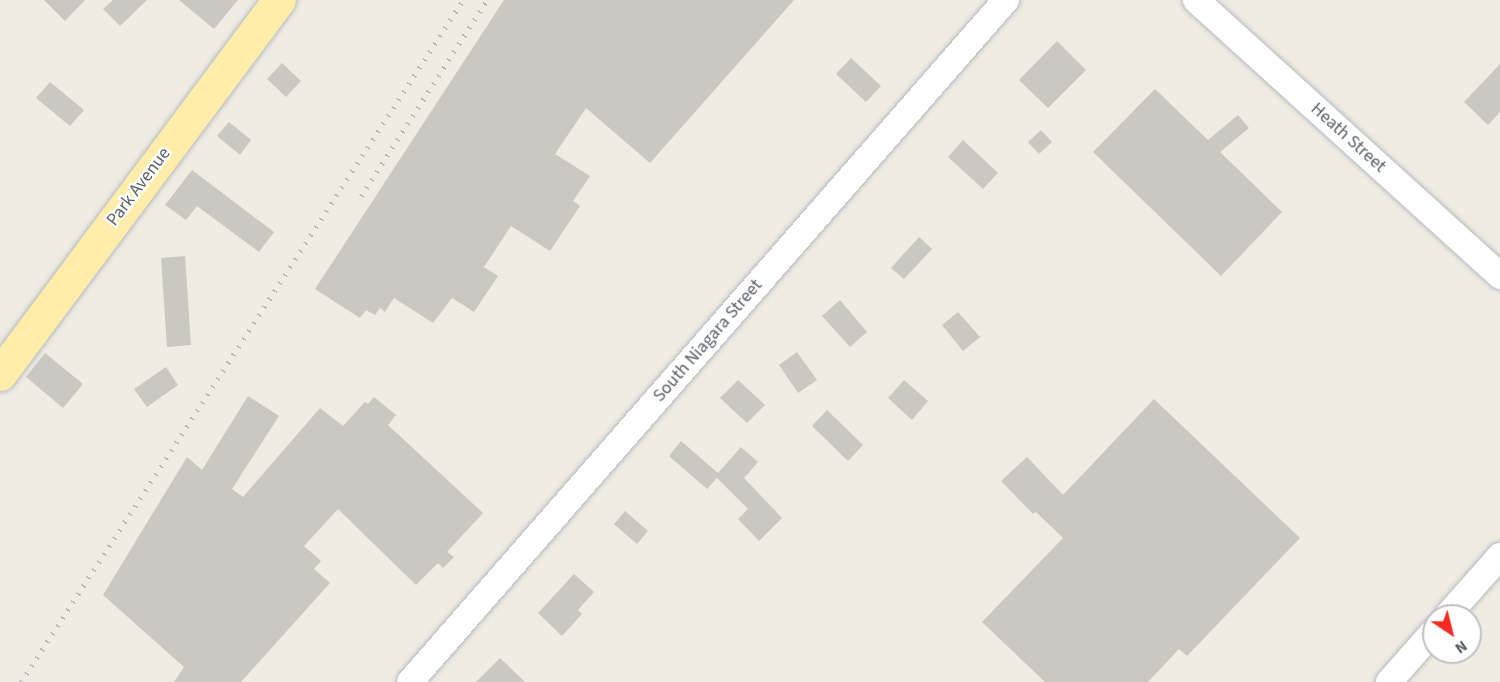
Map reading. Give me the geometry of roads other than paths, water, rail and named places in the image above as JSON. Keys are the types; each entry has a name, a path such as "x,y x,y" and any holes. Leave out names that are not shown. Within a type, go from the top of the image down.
{"main road":[{"name":"Park Avenue","path":"0,374 279,0"}],"street":[{"name":"South Niagara Street","path":"410,682 1006,0"},
{"name":"Heath Street","path":"1196,0 1500,276"},
{"path":"1458,604 1500,556"},
{"path":"1389,682 1422,645"}],"railway":[{"path":"21,682 463,0"},
{"path":"361,196 487,0"}]}
